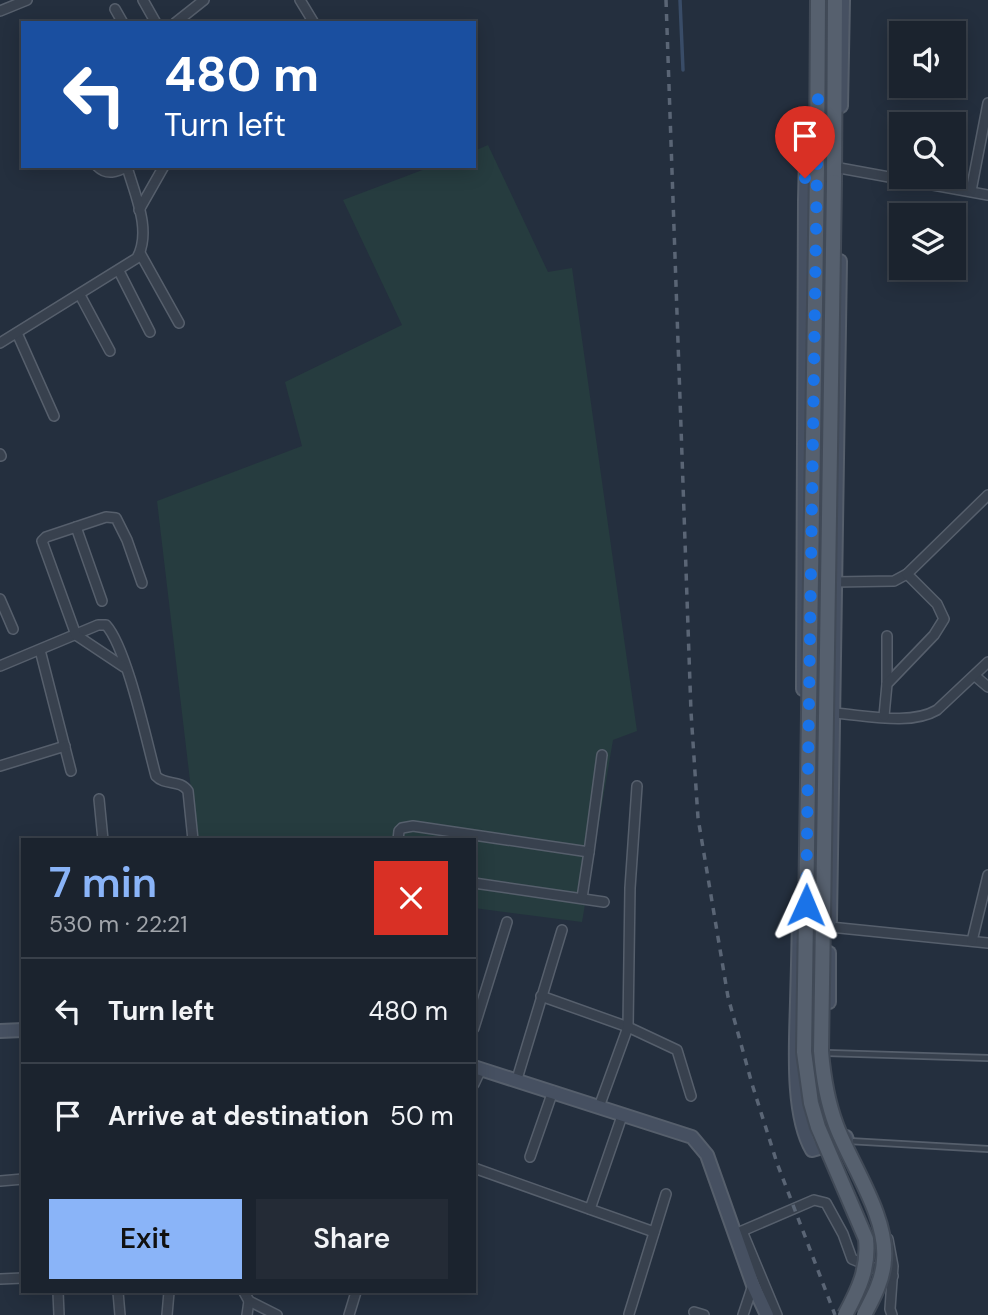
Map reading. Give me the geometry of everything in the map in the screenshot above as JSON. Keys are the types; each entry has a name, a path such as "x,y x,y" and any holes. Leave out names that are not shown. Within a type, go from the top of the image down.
{"main road":[{"path":"818,0 804,1052 811,1103 818,1127 866,1238 868,1258 865,1274 845,1315"},
{"path":"835,0 836,172 821,1051 828,1099 835,1122 883,1235 885,1258 881,1278 864,1315"}],"street":[{"path":"0,10 27,0"},
{"path":"144,0 155,21"},
{"path":"178,21 204,0"},
{"path":"300,0 313,21"},
{"path":"843,0 836,172 835,582 827,1054 835,1102 847,1140 887,1233 893,1257 890,1308 892,1315"},
{"path":"115,9 122,21"},
{"path":"818,96 806,157 802,795 795,1055 801,1119 806,1140 812,1150 847,1140"},
{"path":"971,191 988,103"},
{"path":"100,168 106,173 112,173 124,168"},
{"path":"0,343 134,262 140,253 143,236 127,168"},
{"path":"139,210 163,168"},
{"path":"836,172 988,194"},
{"path":"140,253 179,323"},
{"path":"119,271 150,332"},
{"path":"80,295 110,351"},
{"path":"17,333 54,416"},
{"path":"835,582 894,581 907,574 988,495"},
{"path":"126,668 76,635 41,543 46,537 106,517 116,518 128,540 142,583"},
{"path":"76,527 102,601"},
{"path":"887,684 934,635 944,619 937,604 907,574"},
{"path":"0,599 13,629"},
{"path":"0,666 98,625 106,625 126,668 156,776 163,782 180,784 188,791 193,838"},
{"path":"884,716 887,636"},
{"path":"40,650 71,771"},
{"path":"833,713 913,719 928,715 988,663"},
{"path":"975,676 988,687"},
{"path":"0,766 65,746"},
{"path":"582,898 602,755"},
{"path":"599,1107 628,1027 630,888 637,786"},
{"path":"99,799 103,838"},
{"path":"399,838 402,828 412,827 589,852"},
{"path":"972,941 988,875"},
{"path":"476,883 604,902"},
{"path":"476,1022 507,922"},
{"path":"830,927 988,943"},
{"path":"517,1079 562,930"},
{"path":"541,996 628,1027 677,1050 691,1096"},
{"path":"0,1031 21,1030"},
{"path":"477,1068 692,1138 707,1154 753,1284 767,1315"},
{"path":"530,1157 553,1091"},
{"path":"590,1209 622,1116"},
{"path":"476,1169 654,1232"},
{"path":"0,1181 21,1179"},
{"path":"629,1314 666,1195"},
{"path":"777,1315 742,1231 814,1200 826,1203 843,1234 852,1259 893,1276"},
{"path":"0,1279 21,1278"},
{"path":"743,1315 753,1284"},
{"path":"58,1293 60,1315"},
{"path":"118,1293 120,1315"},
{"path":"167,1315 169,1293"},
{"path":"349,1315 356,1293"},
{"path":"247,1296 247,1315"},
{"path":"247,1296 277,1315"}],"lane":[{"path":"827,1054 988,1058"},
{"path":"847,1140 988,1149"}],"green space":[{"path":"488,145 548,272 572,268 637,731 613,740 582,922 476,908 476,838 197,838 157,501 302,446 285,382 402,325 343,200 428,168 476,168 476,150"}],"waterway":[{"path":"680,0 683,70"}],"railway":[{"path":"666,0 691,712 698,818 728,997 777,1163 835,1315"}],"route":[{"path":"805,178 806,157 818,96 806,905"}]}
